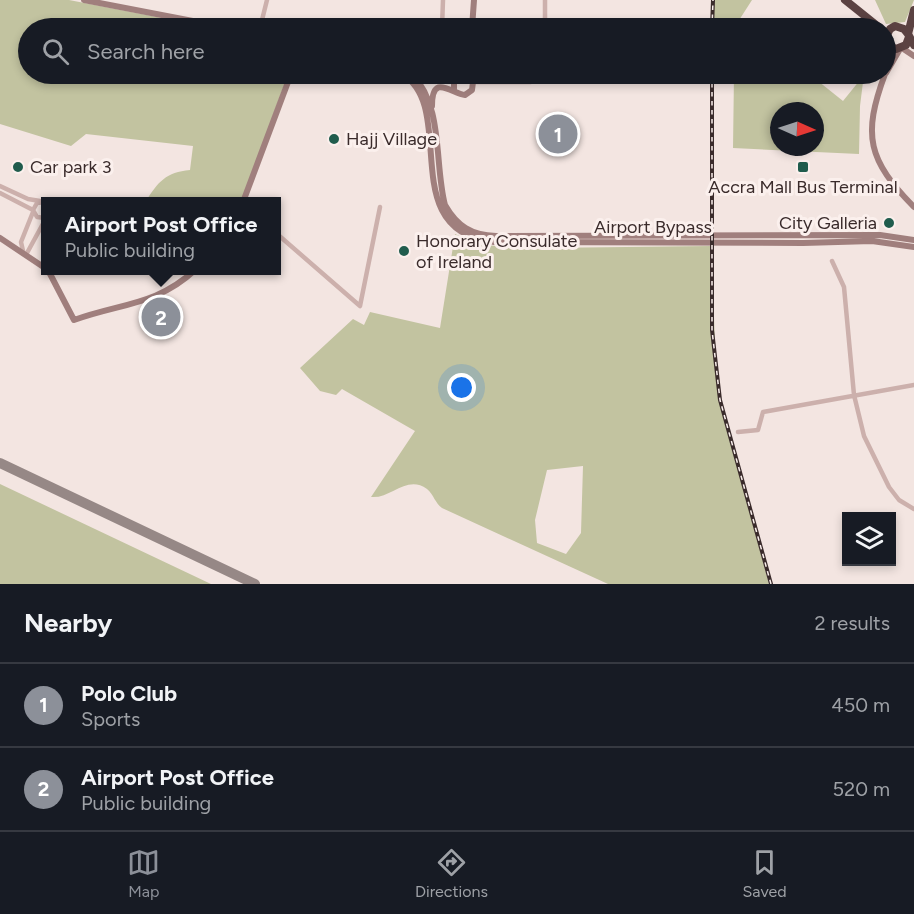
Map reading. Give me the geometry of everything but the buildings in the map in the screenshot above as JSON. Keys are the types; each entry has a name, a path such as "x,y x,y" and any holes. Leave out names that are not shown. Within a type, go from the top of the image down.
{"highway":[{"path":"846,0 868,18"},
{"path":"896,48 901,49 910,38 914,10"},
{"path":"896,26 904,29 910,38"}],"main road":[{"path":"84,0 177,18"},
{"path":"473,18 474,0"},
{"path":"896,56 901,49 914,56"},
{"path":"245,197 287,84"},
{"name":"Airport Bypass","path":"413,84 421,98 439,203 450,224 470,237 494,242 803,243 872,241 914,247"},
{"name":"Airport Bypass","path":"421,84 432,112 445,205 458,223 478,234 880,236 914,240"},
{"path":"454,84 454,89"},
{"path":"432,112 435,91 443,87 454,89 465,95 472,90 472,84"},
{"path":"882,84 874,111 872,143 884,174 914,207"},
{"path":"0,238 25,252 41,265"},
{"path":"49,275 74,320 104,308 152,299 177,285 189,275"}],"street":[{"path":"262,18 267,0"},
{"path":"442,18 443,0"},
{"path":"545,0 545,18"},
{"path":"0,186 28,199 41,202"},
{"path":"0,193 33,211 41,218"},
{"path":"25,252 21,242 33,211 41,204"},
{"path":"281,237 360,306 380,207"},
{"path":"25,252 41,226"},
{"path":"832,261 844,287 854,395 864,436 889,487 899,500 914,509"},
{"path":"738,432 758,430 763,412 914,385"}],"green space":[{"path":"0,0 69,0 162,18 18,18 18,84 284,84 243,197 149,197 163,179 175,173 190,170 193,146 86,134 71,146 0,124"},
{"path":"714,0 752,0 740,18 714,18"},
{"path":"875,0 914,0 905,22 896,23 896,18 883,18"},
{"path":"734,84 822,84 843,101 857,84 863,84 859,154 824,152 824,102 770,102 770,150 733,148"},
{"path":"455,234 479,245 541,248 711,246 717,388 769,584 608,584 442,508 429,491 420,485 406,485 378,497 371,497 415,431 342,389 336,395 320,391 300,368 353,319 364,325 370,312 440,328","holes":["583,466 581,533 566,554 537,543 535,520 547,470"]},
{"path":"0,484 211,584 0,584"}],"taxiway":[{"path":"0,463 255,584"}],"railway":[{"path":"712,18 713,0"},
{"path":"712,84 712,330 720,400 771,584"}],"place":[{"name":"Polo Club","path":"558,134"},
{"name":"Hajj Village","path":"334,139"},
{"name":"Car park 3","path":"18,167"},
{"name":"Accra Mall Bus Terminal","path":"803,167"},
{"name":"City Galleria","path":"889,223"},
{"name":"Honorary Consulate of Ireland","path":"404,251"},
{"name":"Airport Post Office","path":"161,317"}]}
